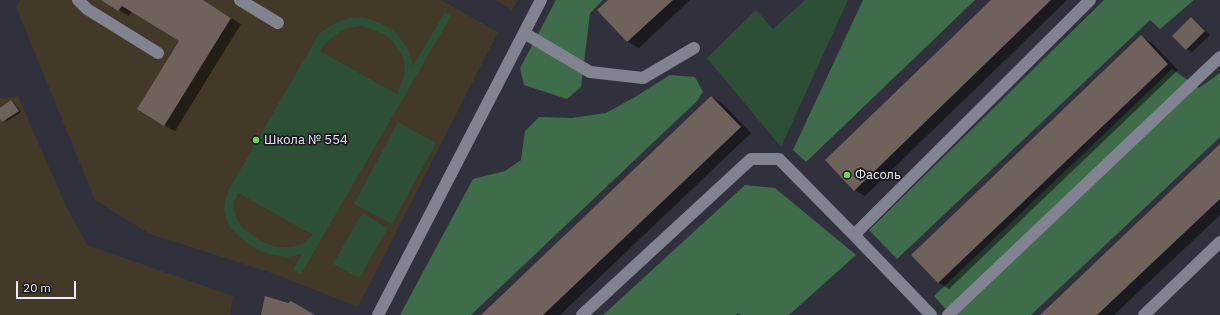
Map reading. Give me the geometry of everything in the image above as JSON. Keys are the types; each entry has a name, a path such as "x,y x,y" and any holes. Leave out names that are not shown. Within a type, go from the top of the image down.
{"lane":[{"path":"78,0 87,9 158,53"},
{"path":"240,0 278,23"},
{"path":"378,315 541,0"},
{"path":"854,235 1090,0"},
{"path":"524,33 590,72 642,78 694,48"},
{"path":"948,315 1220,57"},
{"path":"582,315 751,159 778,159 931,315"},
{"path":"1144,315 1220,242"}],"shaded area":[{"name":"Школа № 554","path":"20,0 441,0 498,32 358,307 275,274 150,234 95,200 16,7"},
{"path":"495,0 518,0 512,10"},
{"path":"18,96 65,204 87,245 233,296 230,315 0,315 0,98"}],"green space":[{"path":"556,0 603,0 590,13 581,87 567,99 524,85 520,68"},
{"path":"805,0 848,0 781,147 707,58 756,10 773,29"},
{"path":"863,0 975,0 806,162 793,150"},
{"path":"1104,0 1194,0 1160,29 1150,20 897,259 869,230"},
{"path":"445,12 451,16 301,274 293,270 302,254 289,257 271,255 256,249 230,228 224,210 229,189 319,34 327,28 348,18 361,17 370,19 388,27 396,33 407,47 413,66","holes":["361,26 384,34 393,41 403,57 405,66 404,76 397,94 320,51 324,45 339,32 348,28","238,193 313,235 302,244 291,247 278,247 267,244 256,238 242,227 237,219 234,211 234,203"]},
{"path":"1172,69 1199,88 1220,73 1220,137 1031,315 951,315 934,296"},
{"path":"670,75 695,77 703,92 697,101 471,315 400,315 473,179 505,171 521,160 525,131 539,117 572,118 606,113"},
{"path":"398,122 436,143 392,224 354,204"},
{"path":"745,185 775,188 856,255 789,315 741,315 738,313 736,315 603,315"},
{"path":"362,213 388,228 359,278 333,264"}],"building":[{"path":"101,0 203,0 231,18 164,126 137,109 179,41 122,6 118,11"},
{"path":"608,0 673,0 627,42 597,10"},
{"path":"991,0 1051,0 854,191 825,160"},
{"path":"1191,17 1205,31 1186,50 1172,36"},
{"path":"1141,35 1168,64 938,283 911,255"},
{"path":"711,96 741,127 543,315 481,315"},
{"path":"11,100 19,111 2,122 0,119 0,108"},
{"path":"1220,144 1220,199 1097,315 1040,315"},
{"path":"265,296 288,303 291,301 315,315 261,315"}],"place":[{"name":"Школа № 554","path":"256,140"},
{"name":"Фасоль","path":"847,175"}]}
